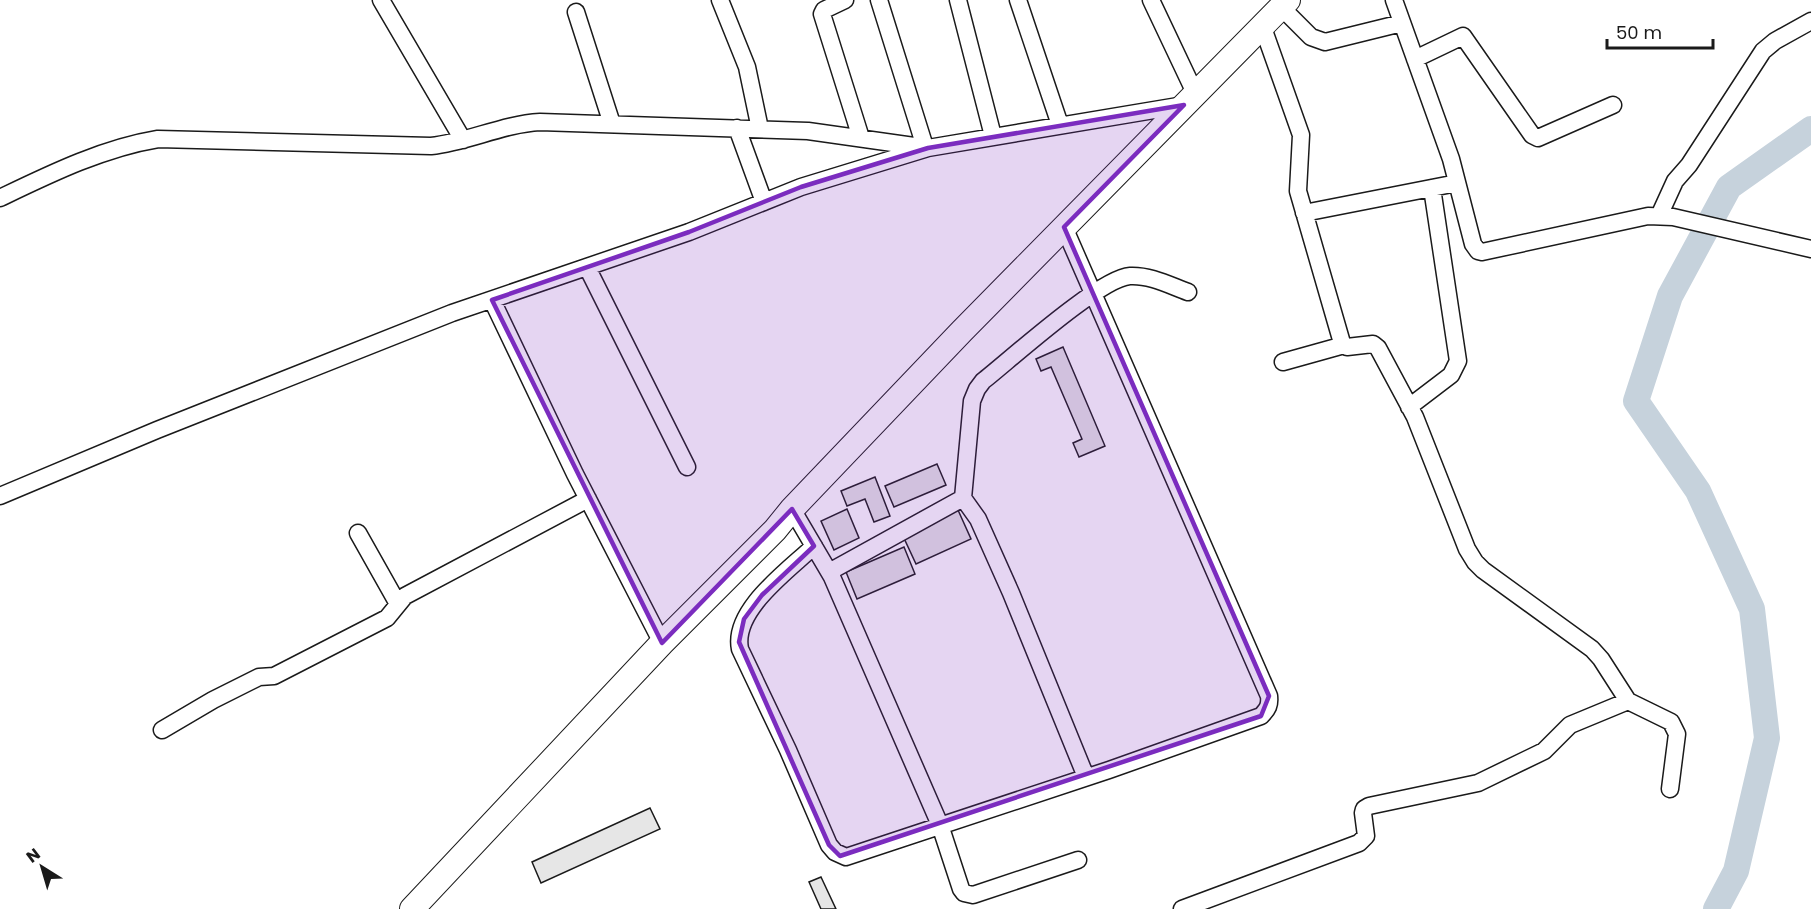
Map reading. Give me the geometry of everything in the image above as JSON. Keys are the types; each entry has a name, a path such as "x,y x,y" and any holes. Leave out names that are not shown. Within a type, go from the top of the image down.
{"highway":[{"path":"412,909 662,643 775,530 792,509 1275,9"}],"street":[{"path":"381,0 463,140"},
{"path":"720,0 747,67 760,129"},
{"path":"845,0 824,10 822,14 861,138"},
{"path":"879,0 926,147"},
{"path":"958,0 993,136"},
{"path":"1018,0 1060,125"},
{"path":"0,496 190,417 452,313 689,232 801,187 926,147 1060,125 1189,99 1151,0"},
{"path":"1394,0 1451,159 1473,244 1478,251 1648,216 1666,217 1811,249"},
{"path":"1275,9 1311,38 1325,42 1402,23"},
{"path":"1275,9 1301,135 1297,182 1304,213 1344,345"},
{"path":"576,12 612,124"},
{"path":"1666,217 1675,181 1689,165 1763,51 1775,40 1811,21"},
{"path":"1415,59 1463,36 1532,135 1538,138 1613,105"},
{"path":"0,198 112,150 158,139 400,146 439,145 531,123 808,131 926,147"},
{"path":"737,128 764,202"},
{"path":"1304,213 1457,183"},
{"path":"1409,407 1451,375 1458,361 1432,188"},
{"path":"814,546 762,595 744,619 740,631 740,649 788,750 829,845 835,852 846,856 1086,777 1261,716 1270,704 1269,696 1064,227"},
{"path":"587,267 687,467"},
{"path":"1086,777 978,519 963,498 971,411 977,389 983,381 1093,293 1113,280 1130,276 1146,277 1188,292"},
{"path":"492,300 588,499 662,643"},
{"path":"1283,363 1344,345 1347,347 1370,344 1377,346 1409,407 1467,549 1475,562 1592,649 1628,701 1671,722 1676,727 1670,789"},
{"path":"830,573 963,498"},
{"path":"162,730 213,700 259,677 274,676 387,618 405,596 588,499"},
{"path":"792,509 830,573 940,825 961,889 968,895 1078,860"},
{"path":"358,533 398,604"},
{"path":"1182,909 1359,843 1366,836 1363,813 1369,806 1478,783 1544,751 1570,725 1628,701"}],"highlighted area":[{"path":"1184,105 1064,227 1269,696 1261,716 840,856 829,845 739,642 744,619 762,595 814,546 792,509 662,643 492,300 689,232 801,187 928,148"}],"building":[{"path":"1063,347 1105,446 1079,457 1073,443 1082,439 1051,367 1041,371 1036,359"},
{"path":"937,464 946,485 894,507 885,486"},
{"path":"875,477 890,516 874,522 865,499 847,506 841,491"},
{"path":"847,509 859,538 834,550 821,521"},
{"path":"958,510 971,539 916,564 903,536"},
{"path":"904,547 915,574 857,599 846,572"},
{"path":"650,808 660,829 541,883 532,862"},
{"path":"821,877 836,909 821,909 809,882"}],"waterway":[{"path":"1716,909 1736,871 1767,738 1752,609 1698,491 1636,401 1670,296 1729,187 1811,129"}]}
